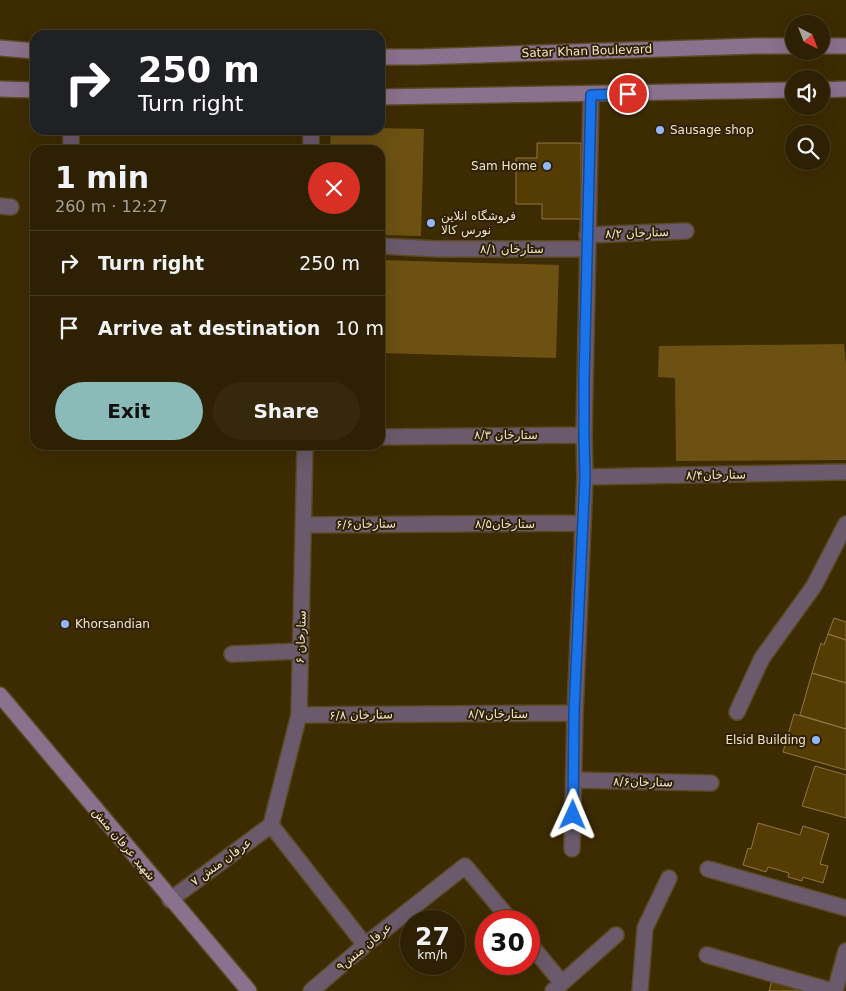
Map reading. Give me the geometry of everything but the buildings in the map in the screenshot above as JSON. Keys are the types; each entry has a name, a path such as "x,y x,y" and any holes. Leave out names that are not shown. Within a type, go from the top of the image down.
{"main road":[{"name":"Satar Khan Boulevard","path":"385,56 418,57 785,46"},
{"path":"830,46 846,46"},
{"path":"0,48 30,51"},
{"path":"0,89 30,90"},
{"path":"830,90 846,89"},
{"path":"385,97 591,95 785,90"},
{"name":"شهید عرفان منش","path":"0,695 170,900 249,991"}],"street":[{"path":"572,850 574,713 585,477 587,242 591,95"},
{"name":"ستارخان ۸/۲","path":"587,242 686,231"},
{"name":"ستارخان ۸/۱","path":"385,246 438,249 587,242"},
{"name":"ستارخان ۸/۳","path":"385,437 584,435"},
{"name":"ستارخان ۶","path":"271,825 299,715 305,450"},
{"name":"ستارخان۸/۴","path":"585,477 846,472"},
{"name":"ستارخان۶/۶","path":"304,525 427,524"},
{"name":"ستارخان۸/۵","path":"427,524 583,524"},
{"path":"738,712 762,658 814,586 846,524"},
{"path":"232,654 300,651"},
{"name":"ستارخان۸/۷","path":"422,714 574,713"},
{"name":"ستارخان ۶/۸","path":"299,715 422,714"},
{"name":"ستارخان۸/۶","path":"574,780 711,783"},
{"path":"271,825 365,945"},
{"name":"عرفان منش ۷","path":"170,900 271,825"},
{"name":"عرفان منش۹","path":"311,991 365,945 465,866 502,910"},
{"path":"708,869 846,908"},
{"path":"640,991 645,928 669,878"},
{"path":"540,960 558,987 616,934"},
{"path":"707,955 833,991 846,951"}],"shaded area":[{"path":"385,128 424,129 421,236 385,235 385,145 330,145 331,135 385,135"},
{"path":"385,260 559,265 556,358 385,353"},
{"path":"844,344 846,365 846,460 676,461 675,378 658,377 659,346"}],"place":[{"name":"Sausage shop","path":"660,130"},
{"name":"Sam Home","path":"547,166"},
{"name":"فروشگاه انلاین نورس کالا","path":"431,223"},
{"name":"Khorsandian","path":"65,624"},
{"name":"Elsid Building","path":"816,740"}],"route":[{"path":"573,815 574,713 585,477 584,379 591,95 628,94"}]}
